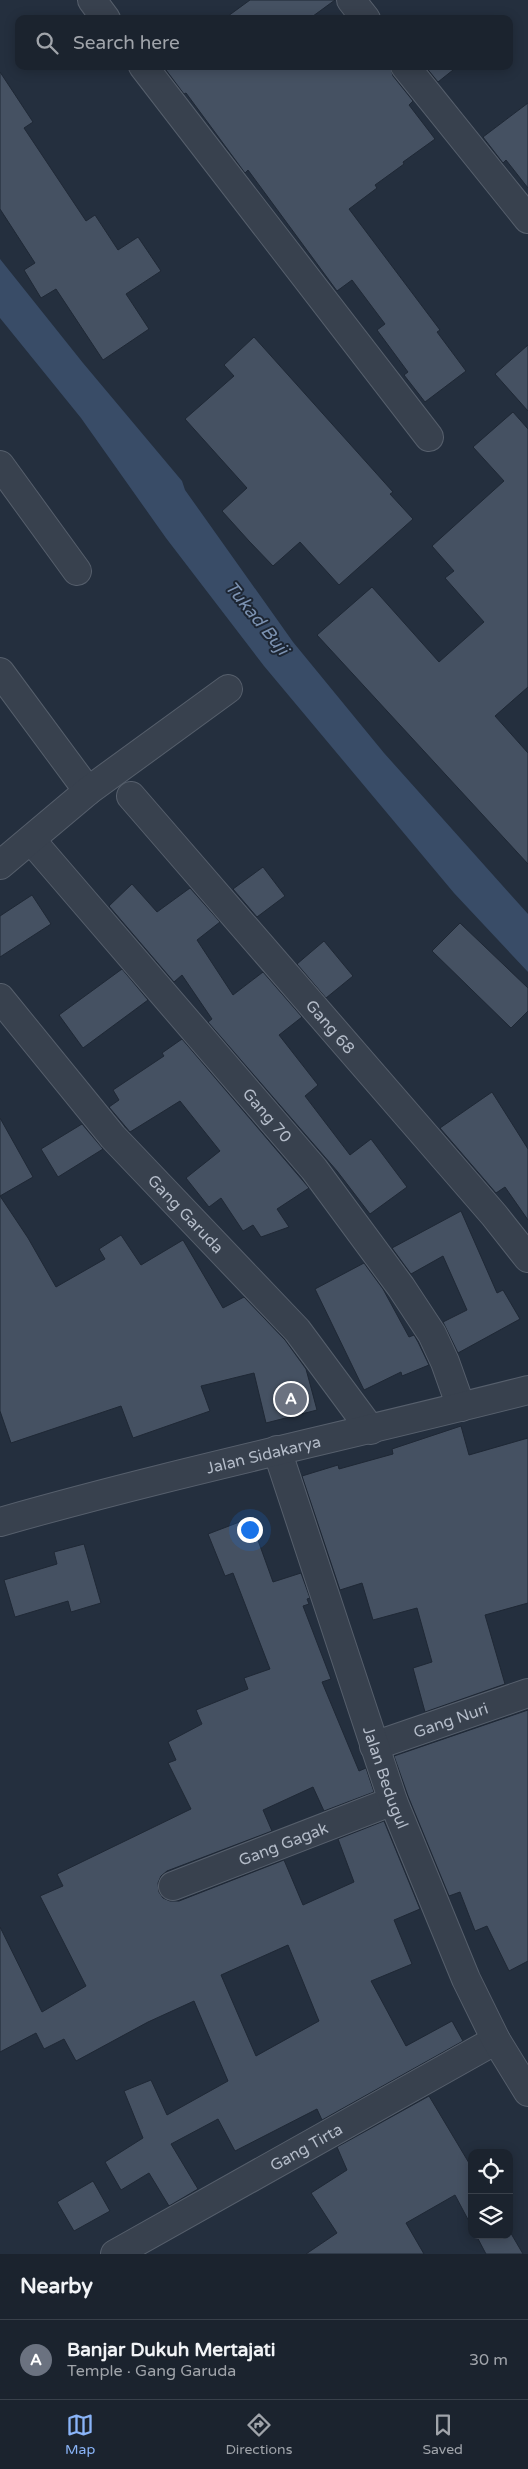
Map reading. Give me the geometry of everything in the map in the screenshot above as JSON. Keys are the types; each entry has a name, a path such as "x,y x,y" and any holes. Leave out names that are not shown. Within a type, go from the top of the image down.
{"street":[{"path":"92,0 103,15"},
{"path":"351,0 363,15"},
{"path":"146,70 429,437"},
{"path":"408,70 528,219"},
{"path":"0,465 76,571"},
{"path":"0,672 88,791"},
{"path":"0,865 88,791 228,688"},
{"name":"Gang 68","path":"132,796 494,1215 528,1258"},
{"name":"Gang 70","path":"38,848 314,1169 401,1287 432,1334 461,1407"},
{"name":"Gang Garuda","path":"0,998 113,1137 297,1330 371,1430"},
{"name":"Jalan Sidakarya","path":"0,1522 75,1500 277,1450 371,1430 528,1390"},
{"name":"Jalan Bedugul","path":"277,1450 393,1801 466,1979 496,2040 528,2092"},
{"name":"Gang Nuri","path":"374,1746 528,1693"},
{"name":"Gang Gagak","path":"173,1886 393,1801"},
{"name":"Gang Tirta","path":"114,2254 496,2040"}],"water":[{"name":"Tukad Buji","path":"0,259 83,363 182,481 185,490 293,642 384,753 528,914 528,972 454,893 264,666 166,538 81,418 0,318"}],"building":[{"path":"250,0 335,0 314,15 229,15"},
{"path":"166,70 391,70 393,76 413,101 409,105 435,139 403,162 404,164 375,185 377,188 349,209 440,330 437,332 466,371 425,402 404,375 408,372 377,330 385,324 352,280 337,291 248,170 245,173 186,93 184,94"},
{"path":"428,70 453,70 438,82"},
{"path":"0,72 33,122 24,128 86,221 95,215 118,250 138,237 161,271 126,294 149,329 103,360 56,289 41,298 24,270 35,263 0,209"},
{"path":"528,103 528,188 506,160 503,163 483,137"},
{"path":"254,337 393,492 390,494 413,519 339,585 300,542 273,566 249,541 222,511 247,488 185,419 234,376 224,365"},
{"path":"528,345 528,411 495,374"},
{"path":"513,412 528,429 528,687 495,716 528,753 528,864 317,635 372,587 439,662 484,622 445,578 454,571 432,546 504,481 473,447"},
{"path":"263,867 285,896 257,917 233,889"},
{"path":"132,884 157,912 190,888 220,922 197,940 233,995 263,972 302,1017 279,1035 318,1085 305,1096 350,1155 371,1139 407,1187 370,1214 337,1171 208,1022 212,1019 182,975 174,982 109,906"},
{"path":"32,895 51,924 0,957 0,916"},
{"path":"460,923 528,988 528,1011 511,1028 432,951"},
{"path":"324,941 353,976 326,998 297,964"},
{"path":"122,969 148,1000 83,1048 59,1015"},
{"path":"182,1039 309,1188 277,1209 289,1227 261,1237 253,1225 243,1231 221,1198 209,1207 186,1178 220,1151 180,1101 130,1132 109,1107 119,1100 113,1090 164,1056 162,1053"},
{"path":"492,1092 528,1149 528,1220 505,1187 496,1193 440,1128"},
{"path":"0,1118 33,1177 0,1196"},
{"path":"82,1124 103,1149 58,1177 41,1149"},
{"path":"0,1196 28,1238 56,1287 105,1259 99,1249 121,1235 141,1265 183,1240 223,1308 244,1297 285,1340 306,1369 317,1410 266,1423 254,1373 201,1386 210,1411 133,1438 121,1406 11,1443 0,1411"},
{"path":"461,1211 497,1293 503,1290 520,1319 458,1353 443,1322 467,1310 443,1256 411,1274 392,1248"},
{"path":"364,1263 383,1289 409,1337 414,1335 429,1365 402,1376 401,1372 364,1390 315,1289"},
{"path":"461,1426 469,1455 528,1438 528,1603 485,1615 505,1684 425,1712 413,1668 432,1662 417,1608 373,1620 362,1583 340,1590 302,1476 338,1465 339,1469 393,1454 392,1449"},
{"path":"250,1518 273,1582 301,1573 310,1598 307,1599 309,1604 303,1606 331,1679 322,1682 359,1771 366,1768 374,1792 324,1811 313,1787 263,1810 272,1831 167,1871 161,1876 158,1883 159,1892 163,1898 170,1901 179,1901 284,1860 303,1905 354,1882 338,1839 384,1821 420,1909 394,1920 412,1964 371,1981 406,2046 452,2021 463,2041 322,2120 317,2109 235,2151 218,2119 171,2144 198,2189 169,2206 149,2173 121,2190 105,2162 143,2138 124,2091 151,2080 167,2115 228,2081 194,2001 148,2022 76,2061 64,2039 44,2049 36,2033 0,2052 0,1927 42,2012 86,1986 40,1896 63,1886 57,1874 191,1809 168,1763 176,1760 168,1742 202,1724 196,1710 248,1689 244,1678 270,1669 233,1573 225,1576 208,1534","holes":["288,1945 319,2021 256,2056 221,1975"]},
{"path":"84,1544 101,1603 71,1612 68,1601 15,1617 4,1580 57,1564 54,1552"},
{"path":"528,1710 528,1961 509,1971 487,1926 475,1931 460,1892 449,1896 408,1796 394,1756"},
{"path":"429,2096 468,2161 468,2219 455,2195 406,2223 424,2254 306,2254 337,2233 311,2193 347,2170 337,2147"},
{"path":"93,2181 110,2211 74,2231 57,2202"},
{"path":"513,2237 523,2254 486,2254 478,2239 513,2239"}],"place":[{"name":"Banjar Dukuh Mertajati","path":"291,1399"}]}
